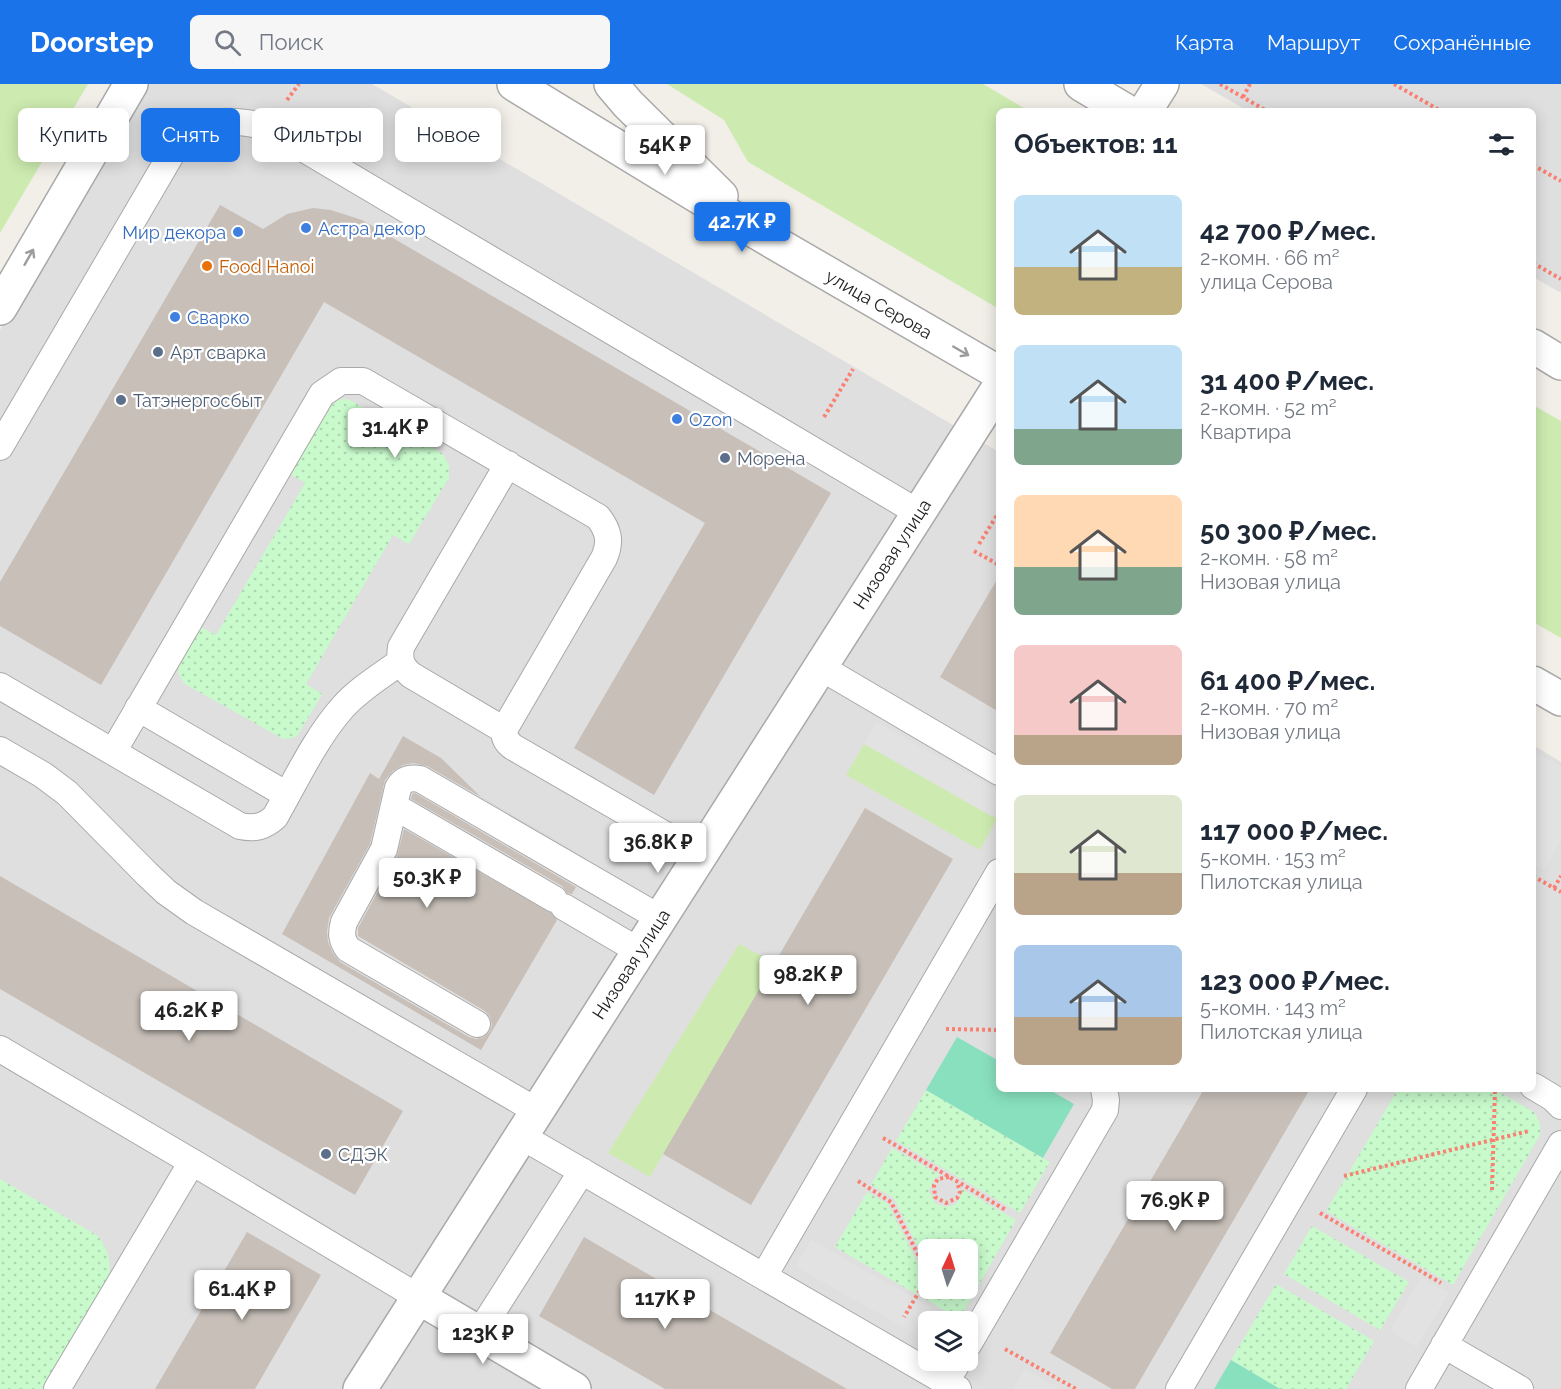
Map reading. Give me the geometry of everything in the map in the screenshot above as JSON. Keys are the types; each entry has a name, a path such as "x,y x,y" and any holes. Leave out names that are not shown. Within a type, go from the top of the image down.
{"street":[{"path":"0,308 131,84"},
{"name":"улица Серова","path":"514,84 758,233 996,371"},
{"path":"611,84 628,104 758,233"},
{"path":"1081,84 1121,108"},
{"path":"1147,108 1162,84"},
{"path":"1536,348 1561,363"},
{"name":"Низовая улица","path":"360,1389 996,392"},
{"path":"1536,685 1561,699"},
{"path":"418,1297 574,1389"}],"lane":[{"path":"0,447 175,148 192,133 202,128 232,121 243,121 267,127 919,513"},
{"path":"113,752 322,394 341,381 363,381 598,517 605,526 609,543 604,558 504,730 506,740 513,747 700,855"},
{"path":"504,730 411,675 400,662 401,646 508,465"},
{"path":"0,687 240,826 250,828 267,824 275,817 339,711 360,690 400,662"},
{"path":"820,668 996,770"},
{"path":"138,708 288,795"},
{"path":"0,750 43,775 67,793 166,892 194,912 529,1123 582,1171 887,1347 954,1377"},
{"path":"477,1024 348,949 342,939 341,930 344,922 384,849 400,784 409,778 420,779 660,918"},
{"path":"394,806 639,951"},
{"path":"764,1276 996,881"},
{"path":"0,1049 418,1297"},
{"path":"1536,1088 1561,1106"},
{"path":"978,1327 1105,1110 1105,1092"},
{"path":"1179,1389 1352,1092"},
{"path":"1419,1389 1561,1144"},
{"path":"57,1389 192,1162"},
{"path":"479,1333 582,1171"},
{"path":"1444,1345 1520,1389"}],"path":[{"path":"1220,84 1262,108"},
{"path":"1243,97 1250,84"},
{"path":"1394,84 1435,108"},
{"path":"1536,167 1561,181"},
{"path":"1536,265 1561,279"},
{"path":"807,446 853,369"},
{"path":"979,544 996,517"},
{"path":"974,551 996,563"},
{"path":"1554,888 1561,876"},
{"path":"1536,878 1561,892"},
{"path":"908,1029 996,1030"},
{"path":"1492,1197 1495,1092"},
{"path":"854,1121 1036,1228"},
{"path":"1294,1192 1539,1129"},
{"path":"829,1164 891,1202 927,1272 926,1280 887,1347"},
{"path":"950,1177 938,1179 934,1185 935,1197 940,1202 946,1203 957,1198 960,1192 956,1181"},
{"path":"1294,1192 1470,1300"},
{"path":"978,1342 1076,1389"}],"shaded area":[{"path":"147,84 372,84 413,108 395,108 395,162 501,162 501,160 996,450 996,1092 1536,1092 1536,747 1561,762 1561,1389 0,1389 0,330 99,162 129,162 129,110"},
{"path":"1201,84 1561,84 1561,293 1536,279 1536,108 1243,108"},
{"path":"876,722 996,789 996,812 993,817 864,744"},
{"path":"1536,753 1561,767 1561,841 1544,870 1536,866"},
{"path":"811,1240 937,1311 918,1311 918,1335 796,1267"},
{"path":"1421,1277 1449,1293 1417,1347 1390,1331"},
{"path":"1025,1369 1061,1389 1013,1389"}],"green space":[{"path":"0,84 88,84 74,108 18,108 18,162 42,162 0,233"},
{"path":"667,84 983,84 1024,108 996,108 996,307 748,162 724,120"},
{"path":"350,400 443,454 449,465 449,478 409,544 393,535 306,684 322,694 298,735 283,739 185,684 179,675 178,665 201,627 216,635 305,483 290,474 329,408 336,401"},
{"path":"1536,407 1561,421 1561,638 1536,624"},
{"path":"864,744 996,817 996,820 980,850 846,775"},
{"path":"739,944 775,963 650,1177 608,1153"},
{"path":"957,1037 996,1059 996,1092 1053,1092 1074,1104 1043,1158 926,1090"},
{"path":"926,1090 1050,1162 1020,1213 896,1141"},
{"path":"1396,1092 1499,1092 1534,1112 1540,1123 1540,1135 1453,1285 1326,1211"},
{"path":"892,1148 940,1175 934,1179 929,1191 935,1203 949,1206 957,1203 962,1189 1016,1220 978,1286 978,1239 918,1239 918,1247 894,1198 871,1185"},
{"path":"0,1179 98,1236 108,1256 109,1279 41,1389 0,1389"},
{"path":"867,1192 888,1204 918,1263 916,1294 835,1247"},
{"path":"1312,1226 1409,1282 1380,1330 1284,1274"},
{"path":"1276,1284 1374,1341 1346,1389 1280,1389 1231,1360"},
{"path":"925,1299 971,1299 964,1311 945,1311"},
{"path":"1231,1360 1280,1389 1214,1389"}],"building":[{"path":"220,205 263,229 287,214 313,208 331,210 362,220 831,493 654,795 574,748 705,523 324,302 101,685 0,626 0,582"},
{"path":"996,581 996,710 940,677"},
{"path":"403,736 441,758 481,797 427,766 413,763 403,765 393,771 385,780 370,844 329,918 328,942 340,962 476,1039 484,1037 492,1025 485,1011 358,936 358,928 397,856 404,829 551,913 557,920 481,1050 282,934 370,773 379,779"},
{"path":"415,793 576,887 572,894 567,893 562,886 411,799 412,794"},
{"path":"481,797 592,861 482,798"},
{"path":"865,808 953,859 751,1205 663,1154"},
{"path":"0,876 403,1111 355,1195 0,989"},
{"path":"1202,1092 1308,1092 1135,1389 1112,1389 1050,1353"},
{"path":"247,1232 321,1275 255,1389 155,1389"},
{"path":"584,1237 847,1389 665,1389 539,1316"}],"place":[{"name":"Астра декор","path":"306,228"},
{"name":"Мир декора","path":"238,232"},
{"name":"Food Hanoi","path":"207,266"},
{"name":"Сварко","path":"175,317"},
{"name":"Арт сварка","path":"158,352"},
{"name":"Татэнергосбыт","path":"121,400"},
{"name":"Ozon","path":"677,419"},
{"name":"Морена","path":"725,458"},
{"name":"СДЭК","path":"326,1154"}]}
